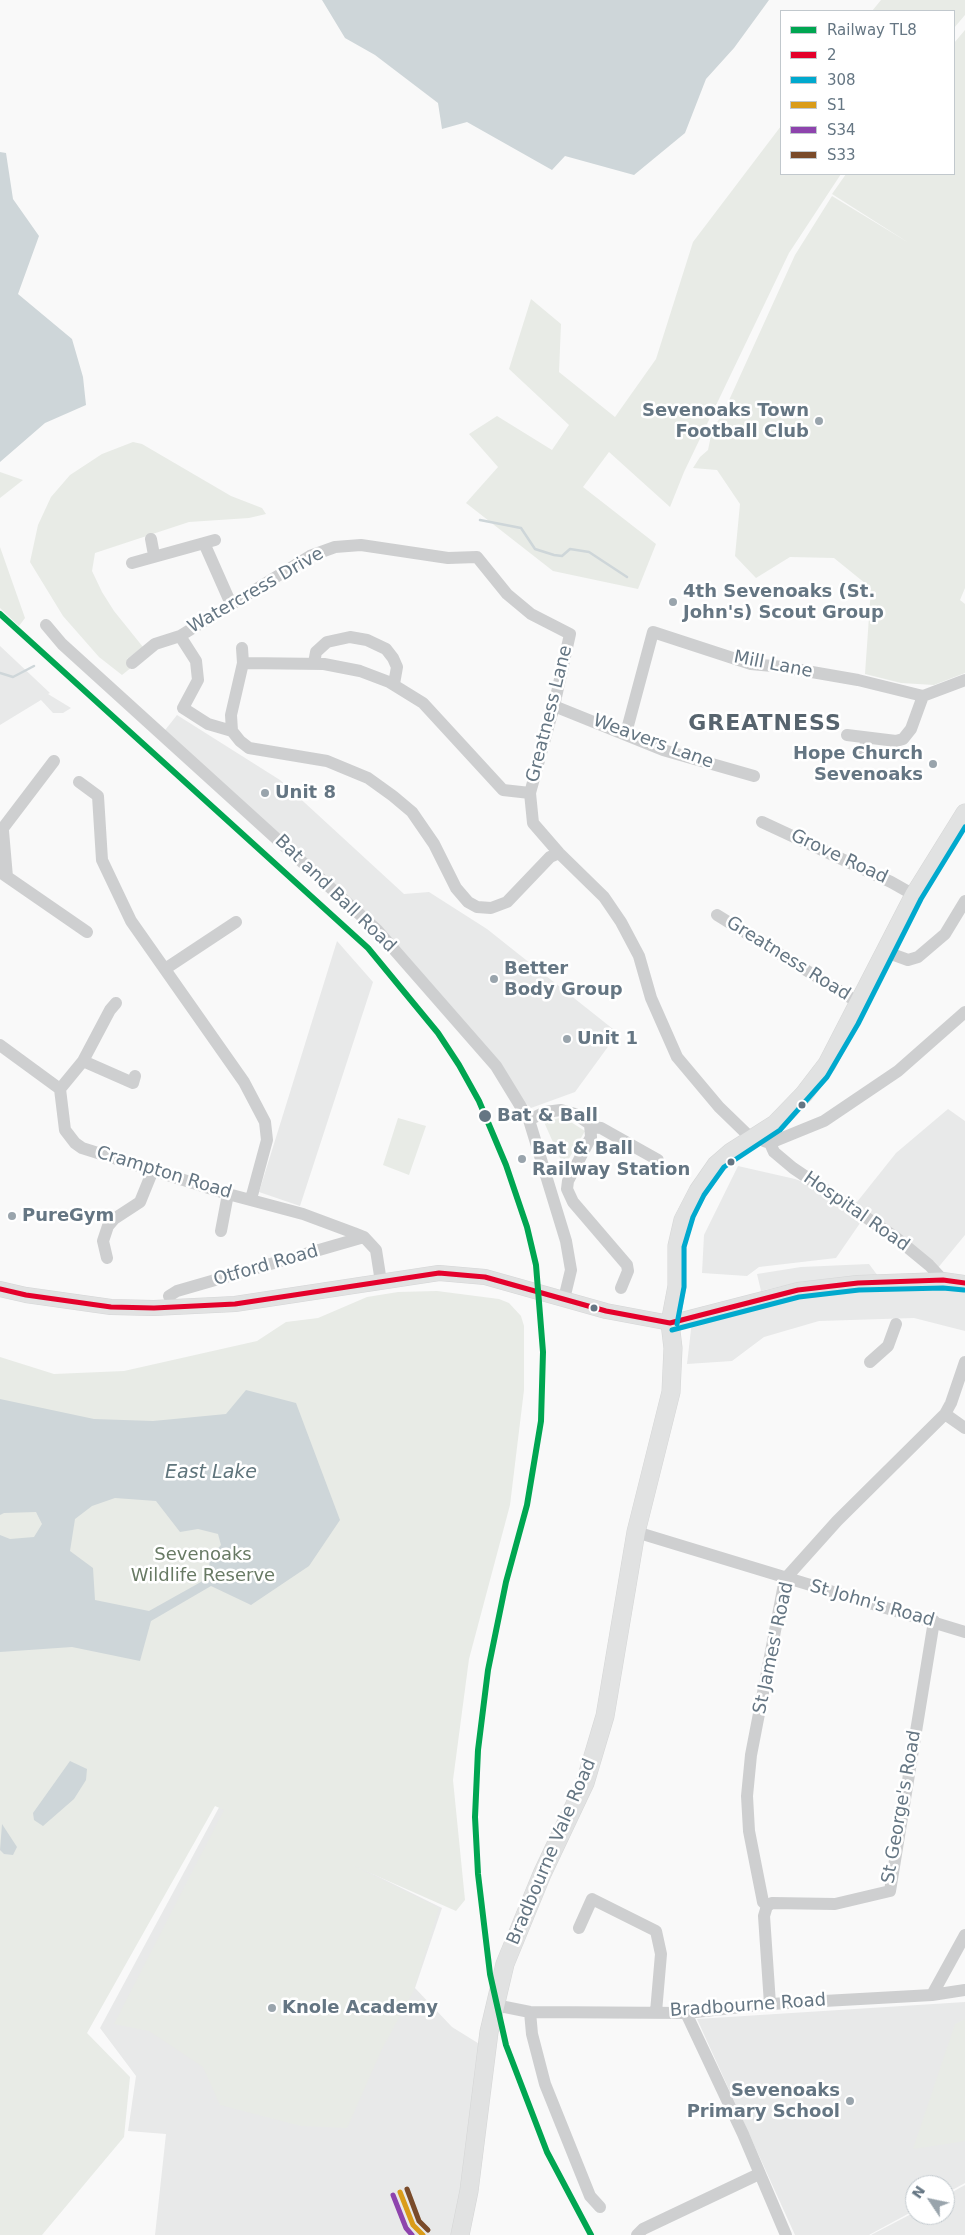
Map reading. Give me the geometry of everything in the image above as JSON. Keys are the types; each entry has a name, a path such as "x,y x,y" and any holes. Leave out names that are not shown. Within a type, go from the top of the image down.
{"highway":[{"name":"Bradbourne Vale Road","path":"460,2235 469,2191 489,2032 505,1964 542,1874 585,1783 611,1685 636,1532 671,1392 673,1348 670,1323 677,1286 677,1246 686,1214 703,1182 716,1165 731,1152 760,1138 775,1124 813,1083 835,1052 914,895 965,813"}],"main road":[{"name":"Otford Road","path":"0,1289 111,1307 154,1308 235,1304 439,1273 485,1277 623,1315 670,1323"},
{"path":"670,1323 798,1290 858,1283 943,1280 965,1283"}],"street":[{"path":"151,539 154,555"},
{"path":"132,563 154,555 209,541 231,604"},
{"name":"Watercress Drive","path":"132,663 155,644 180,636 310,556 335,547 361,545 448,558 477,557 507,594 531,614 570,634"},
{"name":"Bat and Ball Road","path":"46,625 62,644 377,930 496,1066 529,1120 566,1241 571,1270 564,1300"},
{"name":"Mill Lane","path":"626,733 653,632 751,664 783,667 858,680 923,696"},
{"name":"Greatness Lane","path":"570,634 554,706 530,794 533,823 559,853 604,897 621,922 639,956 651,998 677,1056 706,1093 760,1138"},
{"path":"180,636 196,661 198,680 183,708 208,724 232,731 249,748 327,761 368,778 412,812 434,844 456,888 468,902 477,907 491,908 507,902 550,858 559,853"},
{"path":"314,663 316,652 327,642 350,637 367,640 386,649 393,658 397,676 394,684"},
{"path":"232,731 232,706 243,663 242,648"},
{"path":"243,663 314,663 350,668 394,684 423,704 504,790 530,794"},
{"path":"848,735 865,744 903,739 911,729 923,696 965,680"},
{"name":"Weavers Lane","path":"554,706 686,758 754,776"},
{"path":"54,761 1,832 3,874 87,932"},
{"path":"79,782 98,796 102,860 131,921 242,1078 265,1122 267,1140 251,1200"},
{"name":"Grove Road","path":"762,822 891,882 914,895"},
{"path":"886,952 908,960 918,957 944,934 965,901"},
{"name":"Greatness Road","path":"717,915 859,1004"},
{"path":"165,969 236,922"},
{"path":"0,1045 60,1089 83,1061 110,1010 116,1003"},
{"path":"760,1138 824,1121 850,1106 898,1071 965,1012"},
{"path":"83,1061 133,1083 135,1076"},
{"name":"Crampton Road","path":"60,1089 65,1130 74,1143 82,1148 228,1194 303,1214 364,1238 376,1250 381,1282"},
{"path":"529,1120 548,1111 565,1110 580,1116 591,1127 601,1128 658,1160"},
{"path":"591,1127 591,1137 568,1180 567,1189 578,1207 627,1265 628,1270 621,1288"},
{"name":"Hospital Road","path":"760,1138 784,1161 852,1210 910,1248 943,1280"},
{"path":"107,1258 98,1241 114,1219 140,1202 153,1170"},
{"path":"221,1231 228,1194"},
{"name":"Otford Road","path":"169,1296 177,1291 364,1238"},
{"path":"870,1362 888,1346 896,1324"},
{"name":"St James' Road","path":"767,1906 763,1902 751,1840 747,1796 751,1755 785,1579 837,1521 945,1414 951,1403 965,1362"},
{"path":"945,1414 965,1428"},
{"name":"St John's Road","path":"636,1532 785,1579 934,1621 965,1632"},
{"name":"St George's Road","path":"767,1906 772,1903 835,1904 890,1891 934,1621"},
{"path":"579,1928 592,1899 656,1931 661,1954 656,2012"},
{"path":"767,1906 764,1916 770,2004"},
{"path":"932,1995 965,1935"},
{"name":"Bradbourne Road","path":"495,2005 530,2012 686,2013 770,2004 932,1995 965,1990"},
{"path":"530,2012 532,2034 544,2084 590,2196 600,2207"},
{"path":"686,2013 743,2134 786,2235"},
{"path":"637,2235 643,2229 759,2174"}],"shaded area":[{"path":"0,646 50,693 48,694 71,708 63,713 53,713 41,700 0,725"},
{"path":"177,715 280,780 404,894 429,892 487,929 618,1033 575,1092 531,1108 522,1100 377,930 162,734"},
{"path":"337,941 373,982 300,1206 259,1192"},
{"path":"948,1109 965,1121 965,1235 937,1269 867,1213 836,1258 759,1267 747,1276 702,1273 704,1235 738,1166 795,1179 857,1202 896,1153"},
{"path":"869,1264 878,1276 799,1282 761,1291 757,1274 801,1267"},
{"path":"950,1285 965,1290 965,1331 914,1318 819,1321 764,1337 732,1361 687,1364 692,1321 750,1303 862,1286"},
{"name":"Knole Academy","path":"223,1800 442,1908 415,1988 452,2027 481,2045 464,2188 453,2235 155,2235 166,2134 128,2131 136,2076 100,2028"},
{"name":"Sevenoaks Primary School","path":"965,2002 965,2183 955,2188 955,2175 905,2175 905,2215 869,2235 795,2235 697,2019"},
{"path":"965,2185 965,2235 871,2235 905,2217 905,2225 955,2225 955,2190"}],"green space":[{"path":"881,0 965,0 965,15 955,27 955,10 873,10"},
{"path":"965,30 965,588 960,600 965,604 965,673 934,685 901,683 865,674 871,588 834,558 790,557 756,578 735,556 740,504 717,470 693,468 700,457 708,450 712,431 725,409 795,255 832,196 909,243 832,194 845,175 955,175 955,42"},
{"path":"780,127 780,175 840,175 789,253 684,472 670,507 609,452 583,487 656,544 638,589 553,571 466,503 498,467 469,434 497,416 552,450 569,425 509,369 531,299 561,324 559,372 615,417 656,359 693,242"},
{"path":"133,442 142,444 231,496 262,508 266,514 249,518 189,522 95,553 92,571 102,592 114,611 143,647 127,659 132,667 122,675 99,657 63,616 30,562 38,525 51,497 70,475 102,454"},
{"path":"0,472 23,480 0,498"},
{"path":"0,547 25,618 19,626 0,608"},
{"path":"563,1117 585,1131 564,1167 544,1122"},
{"path":"398,1118 426,1126 409,1175 383,1165"},
{"name":"Sevenoaks Wildlife Reserve","path":"437,1291 499,1299 509,1303 521,1316 524,1326 524,1390 510,1505 469,1659 453,1780 465,1900 456,1911 352,1865 439,1908 414,1990 382,2049 347,2128 301,2126 220,2105 203,2067 149,2031 114,2024 224,1810 215,1806 87,2033 130,2077 124,2137 42,2235 0,2235 0,1357 54,1374 124,1371 257,1341 286,1322 318,1318 367,1297 398,1292"},
{"path":"965,2019 965,2141 913,2149 955,2024"}],"water":[{"path":"322,0 769,0 734,48 706,79 685,133 634,175 565,156 552,170 467,122 442,129 438,103 375,55 345,38"},
{"path":"0,152 6,153 13,199 39,236 18,294 72,339 83,377 86,405 45,423 0,462"},
{"name":"East Lake","path":"246,1390 296,1403 340,1520 309,1566 251,1605 211,1586 151,1621 140,1661 72,1647 0,1652 0,1535 10,1539 34,1537 42,1524 36,1512 4,1513 0,1515 0,1399 94,1419 153,1421 226,1414","holes":["115,1498 156,1501 180,1532 198,1529 218,1534 221,1545 210,1558 208,1578 149,1611 95,1600 93,1568 70,1551 75,1519 92,1506"]},
{"path":"70,1761 87,1769 86,1780 74,1799 43,1826 34,1820 33,1813"},
{"path":"2,1824 17,1847 13,1855 4,1854 0,1850"}],"waterway":[{"path":"480,520 521,528 535,549 554,555 562,556 570,549 589,552 627,577"},
{"path":"0,673 13,677 34,666"}],"rail line":[{"name":"TL8","path":"0,614 368,948 438,1033 459,1065 479,1101 506,1165 527,1227 536,1265 543,1352 541,1421 527,1505 506,1582 488,1670 478,1750 475,1817 478,1874 490,1974 506,2045 547,2152 591,2235"}],"transit line":[{"name":"308","path":"677,1324 684,1287 684,1247 693,1217 704,1195 724,1167 780,1130 827,1077 858,1024 921,899 965,827"},
{"name":"2","path":"0,1289 26,1295 111,1307 154,1308 235,1304 439,1273 485,1277 606,1311 670,1323 798,1290 858,1283 943,1280 965,1283"},
{"name":"308","path":"672,1330 799,1297 859,1290 943,1288 964,1290"},
{"name":"S33","path":"407,2189 419,2221 428,2230"},
{"name":"S1","path":"400,2192 413,2225 423,2235"},
{"name":"S34","path":"393,2195 406,2228 412,2235"}],"place":[{"name":"Sevenoaks Town Football Club","path":"819,421"},
{"name":"4th Sevenoaks (St. John's) Scout Group","path":"673,602"},
{"name":"Hope Church Sevenoaks","path":"933,764"},
{"name":"Unit 8","path":"265,793"},
{"name":"Better Body Group","path":"494,979"},
{"name":"Unit 1","path":"567,1039"},
{"name":"Bat & Ball","path":"485,1116"},
{"name":"Bat & Ball Railway Station","path":"522,1159"},
{"name":"PureGym","path":"12,1216"},
{"name":"Knole Academy","path":"272,2008"},
{"name":"Sevenoaks Primary School","path":"850,2101"}],"district":[{"name":"GREATNESS","path":"765,724"}]}
